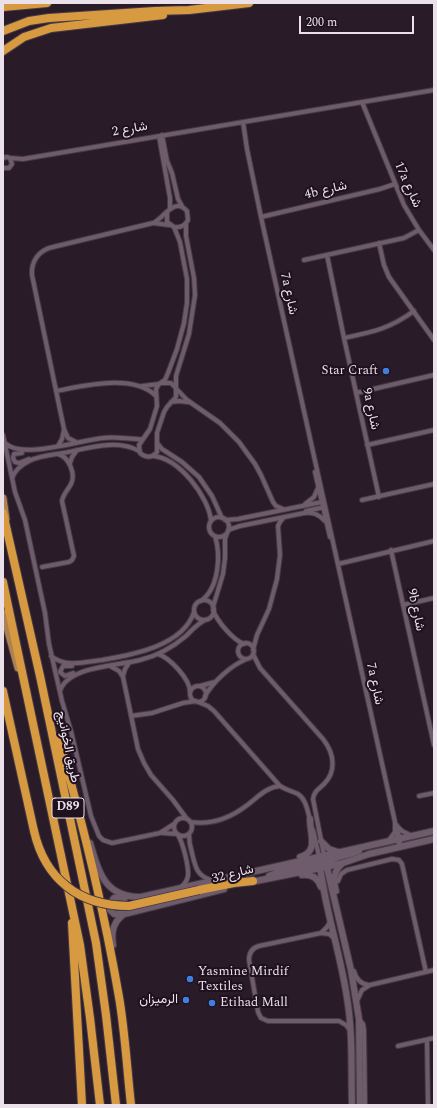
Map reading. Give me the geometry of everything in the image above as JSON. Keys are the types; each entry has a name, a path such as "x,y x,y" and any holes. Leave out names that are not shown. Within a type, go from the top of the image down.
{"highway":[{"path":"3,7 47,3"},
{"path":"3,31 29,21 49,18 189,10 249,3"},
{"path":"3,12 12,6"},
{"path":"3,51 24,37 42,30 167,15 189,10"},
{"name":"طريق الخوانيج","path":"3,514 40,676 96,943 117,1105"},
{"name":"D89","path":"3,582 80,945 100,1105"},
{"path":"40,676 82,821 100,898 119,998 131,1105"},
{"path":"3,691 38,847 45,862 58,880 76,893 96,902 107,905 129,906 199,890 253,881"},
{"path":"70,894 82,1105"}],"main road":[{"path":"3,498 7,531"},
{"path":"3,612 14,657 23,679"}],"street":[{"name":"شارع 2","path":"23,159 434,90"},
{"name":"17a شارع","path":"364,101 371,123 404,206 434,250"},
{"name":"7a شارع","path":"241,122 324,507 396,824"},
{"path":"161,135 170,208"},
{"path":"153,456 157,452 157,433 164,412 176,397 176,376 189,334 195,295 193,270 186,236 188,214 182,207 177,196 173,176 163,149"},
{"path":"3,158 23,159"},
{"path":"10,158 12,162 11,166"},
{"path":"3,168 7,169 23,159"},
{"name":"4b شارع","path":"261,217 380,189 395,184"},
{"path":"76,442 68,438 64,430 32,275 34,260 40,253 48,248 153,223 159,220 170,208 176,206 182,207"},
{"path":"167,212 166,219 169,225"},
{"path":"153,223 181,227 186,223"},
{"path":"139,451 138,445 149,432 156,410 156,389 168,373 177,349 184,323 188,287 179,239 174,227"},
{"path":"304,260 404,238 419,230"},
{"path":"379,243 388,277 434,340"},
{"name":"9a شارع","path":"327,255 379,497"},
{"path":"344,338 387,328 414,311"},
{"path":"356,393 434,375"},
{"path":"56,391 100,384 117,383 140,386 171,383 190,403 220,423 239,442 261,475 271,500 276,506 283,509"},
{"path":"140,386 156,396"},
{"path":"172,402 183,401 190,403"},
{"path":"58,446 62,439 64,430"},
{"path":"367,445 434,430"},
{"path":"3,435 12,479 24,516 46,619 51,656 60,694 70,726 91,816 101,838 106,842 115,842 160,832 180,818 189,821 206,823"},
{"path":"143,439 110,437 76,442 26,453 16,453 13,458 15,462 19,463 27,459 110,445 130,447 139,451 144,456 162,458 173,464 194,484 205,500 210,512 210,530 215,536 218,552 216,572 208,593 196,604 190,621 182,630 153,648 136,653 76,665 63,666 60,672 65,676 86,670 130,662 158,654 177,643 205,620 211,617 225,558 225,539 228,524 212,496 199,478 182,462 157,444"},
{"path":"4,443 16,449 36,450"},
{"name":"7a شارع","path":"310,443 318,485 323,502"},
{"path":"42,567 69,562 74,558 62,501 73,481 70,463 77,450"},
{"path":"58,454 66,458 70,463"},
{"path":"12,479 14,473 21,466 37,458"},
{"path":"362,500 434,484"},
{"path":"298,506 312,500 317,492 318,485"},
{"path":"265,513 270,508 271,500"},
{"path":"211,521 216,518 235,520 323,502"},
{"name":"7a شارع","path":"324,507 326,524 335,551"},
{"path":"298,514 324,507"},
{"path":"215,536 220,536 237,527 308,512 323,518 326,524"},
{"path":"233,665 247,659 253,652 256,635 269,609 277,579 280,555 278,529 280,522 284,517"},
{"path":"267,520 274,523 278,529"},
{"path":"337,562 434,541"},
{"name":"9b شارع","path":"391,550 434,745"},
{"path":"403,605 434,598"},
{"path":"201,601 208,602 218,620 233,637 238,641 251,645 260,668 324,739 330,749 333,761 331,774 324,784 315,792 312,799 321,841 325,897"},
{"path":"194,612 197,617 205,620"},
{"path":"180,703 197,702 203,700 217,681 233,665 240,646 256,635"},
{"path":"238,651 242,658 247,659"},
{"path":"158,654 167,658 186,679 190,686 191,698 208,706 214,711 280,786 302,797 337,910 356,1001 359,1019 360,1105"},
{"path":"51,656 63,662 85,663"},
{"path":"130,662 125,669 123,677 138,749 151,775 189,821 191,832 189,841 197,871 206,879 214,880"},
{"path":"110,666 118,671 123,677"},
{"path":"60,694 63,685 67,680 86,670"},
{"path":"131,716 152,713 180,703 187,698 195,687 217,681"},
{"path":"200,686 204,689 205,696"},
{"path":"160,832 183,837 206,823 234,814 267,789 271,782 271,776"},
{"path":"267,789 280,786"},
{"path":"418,796 434,793"},
{"path":"176,805 177,813 174,829 183,845 188,873 185,883 180,888"},
{"path":"287,863 307,854 311,850 313,843 310,819"},
{"name":"شارع 32","path":"82,821 99,872 103,878 119,893 140,897 287,863 343,863 369,854 434,839"},
{"path":"396,824 404,833 413,836"},
{"path":"369,854 376,849 399,842 396,824"},
{"path":"387,842 394,834 396,824"},
{"name":"شارع 32","path":"124,914 253,881 285,875 322,862 339,852 434,831"},
{"path":"321,841 329,849 339,852"},
{"path":"267,878 276,872 348,856 370,846"},
{"path":"338,881 342,874 347,870 392,859 399,860 402,864 426,972"},
{"path":"337,910 334,878 336,871 343,863"},
{"path":"285,875 292,877 306,874 313,876 320,883 325,897 349,1009 352,1105"},
{"path":"124,914 117,915 112,912 110,904 112,899 117,897 140,897"},
{"path":"119,998 118,975 112,934 116,921 124,914"},
{"path":"321,933 331,920"},
{"path":"335,939 329,934 321,933 259,946 252,950 249,954 249,960 257,1009 261,1018 268,1021 338,1021 346,1025 350,1032"},
{"path":"347,955 356,978 363,984 370,985 434,970"},
{"path":"356,1001 360,992 370,985"},
{"path":"338,1021 346,1016 349,1009"},
{"path":"359,1019 364,1030 365,1105"},
{"path":"398,1046 434,1038"},
{"path":"427,1040 428,1105"}],"place":[{"name":"Star Craft","path":"386,371"},
{"name":"Yasmine Mirdif Textiles","path":"190,979"},
{"name":"الرميزان","path":"186,1000"},
{"name":"Etihad Mall","path":"212,1003"}]}
